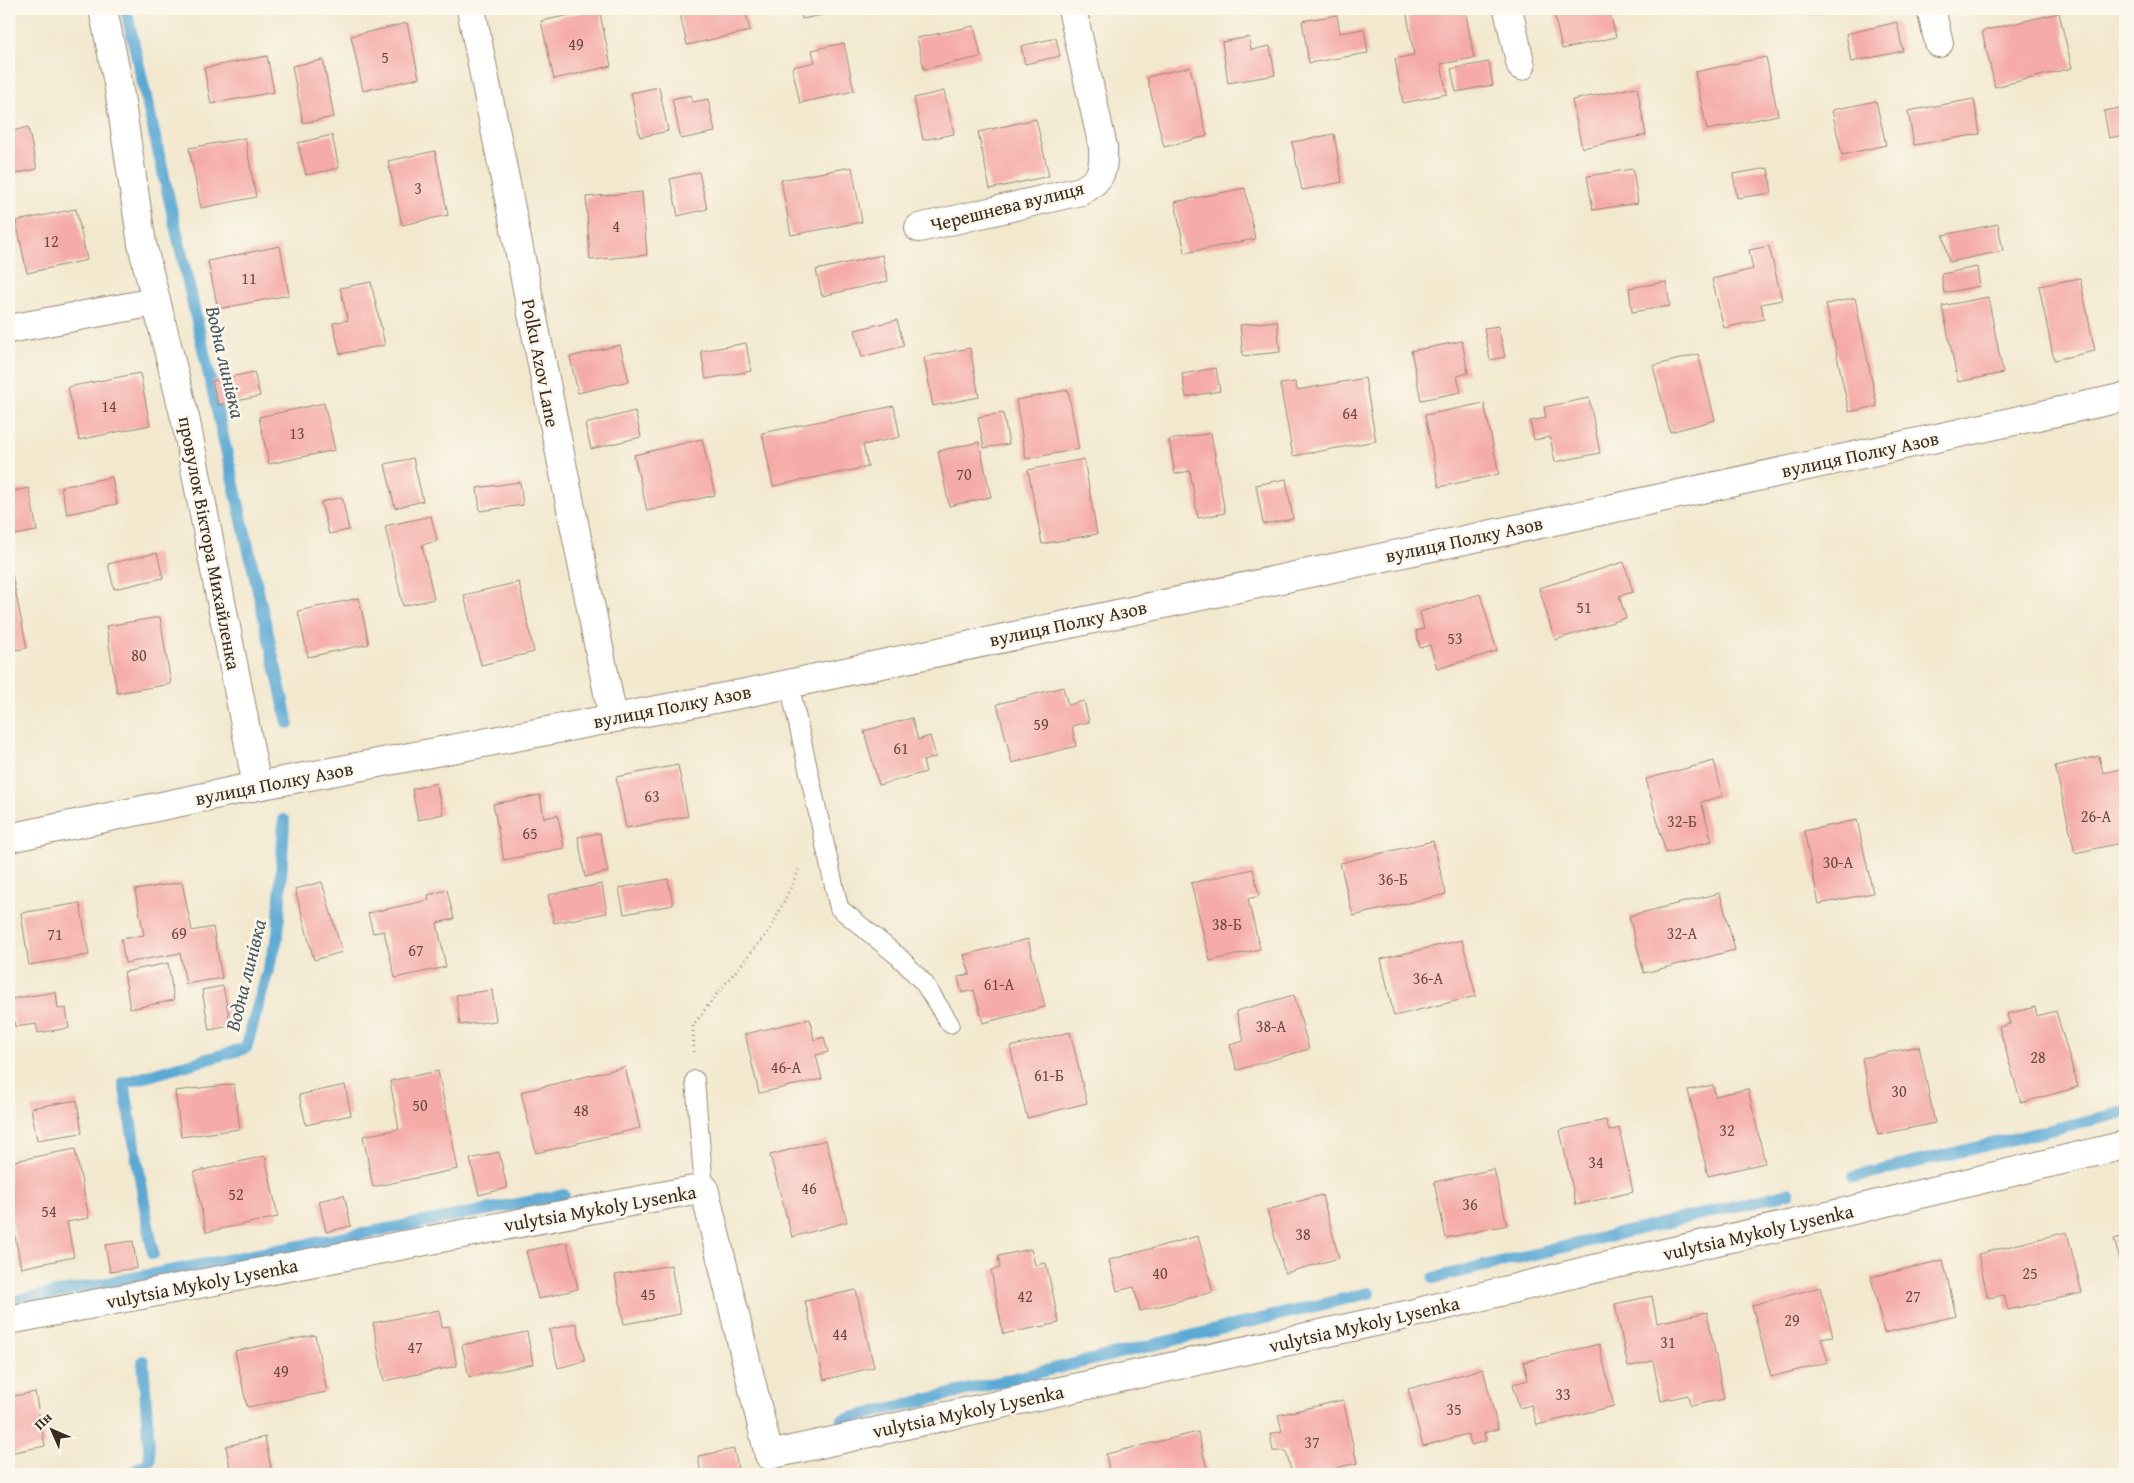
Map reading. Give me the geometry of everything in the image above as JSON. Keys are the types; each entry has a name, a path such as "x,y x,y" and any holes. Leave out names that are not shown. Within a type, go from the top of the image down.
{"street":[{"name":"провулок Віктора Михайленка","path":"103,9 118,82 142,244 155,302 168,342 188,431 257,786"},
{"name":"Polku Azov Lane","path":"471,9 613,718"},
{"name":"Черешнева вулиця","path":"919,228 1081,191 1092,185 1101,174 1103,147 1072,9"},
{"path":"1508,9 1521,66"},
{"path":"1931,9 1939,43"},
{"path":"9,329 155,302"},
{"name":"вулиця Полку Азов","path":"9,838 257,786 789,683 1610,509 2125,397"},
{"name":"vulytsia Mykoly Lysenka","path":"9,1320 704,1188 771,1465 1589,1270 2125,1145"}],"lane":[{"path":"789,683 839,908 899,957 924,983 950,1024"},
{"path":"695,1080 704,1188"}],"path":[{"path":"695,1080 693,1026 714,996 770,930 803,861 822,831"}],"building":[{"path":"599,9 611,66 554,79 541,21"},
{"path":"679,9 745,9 750,31 687,45"},
{"path":"800,9 847,9 847,10 802,19"},
{"path":"1406,9 1465,9 1474,58 1441,64 1447,94 1403,103 1395,59 1414,55"},
{"path":"1553,9 1609,9 1616,37 1562,49"},
{"path":"1809,9 1835,9 1835,10 1810,15"},
{"path":"2059,13 2072,68 1995,87 1982,31"},
{"path":"1337,15 1340,33 1364,29 1368,53 1309,63 1302,21"},
{"path":"1897,22 1903,51 1851,62 1846,34"},
{"path":"407,23 419,78 363,91 351,36"},
{"path":"974,26 981,57 924,69 917,38"},
{"path":"1249,37 1251,50 1270,46 1275,75 1228,83 1222,42"},
{"path":"1056,38 1060,56 1025,64 1021,46"},
{"path":"844,43 854,91 800,103 792,67 815,62 812,50"},
{"path":"267,56 274,92 211,104 204,68"},
{"path":"1766,57 1778,115 1707,130 1695,72"},
{"path":"323,60 334,117 303,123 292,66"},
{"path":"1489,62 1493,85 1456,92 1451,69"},
{"path":"1190,67 1207,136 1164,147 1147,77"},
{"path":"659,87 668,131 640,137 631,93"},
{"path":"1637,87 1646,135 1582,148 1572,100"},
{"path":"944,91 954,134 923,140 914,98"},
{"path":"691,95 692,102 708,99 715,132 681,139 672,99"},
{"path":"1974,99 1980,134 1914,145 1908,111"},
{"path":"1876,101 1886,145 1842,155 1832,110"},
{"path":"2125,107 2125,135 2109,138 2104,111"},
{"path":"1036,119 1049,176 990,189 978,132"},
{"path":"28,127 37,169 9,175 9,132"},
{"path":"1334,134 1342,182 1302,190 1292,142"},
{"path":"332,135 339,168 306,175 298,143"},
{"path":"245,138 256,197 201,208 189,148"},
{"path":"435,151 448,215 402,225 388,161"},
{"path":"852,167 862,222 791,235 781,180"},
{"path":"1768,168 1772,193 1737,198 1733,174"},
{"path":"1633,169 1638,203 1593,210 1587,176"},
{"path":"699,172 707,209 678,216 670,179"},
{"path":"1245,188 1255,239 1185,253 1175,202"},
{"path":"642,192 647,255 590,260 586,197"},
{"path":"76,209 87,260 27,273 16,221"},
{"path":"1998,224 2003,251 1949,262 1943,235"},
{"path":"280,246 289,295 218,309 208,261"},
{"path":"1769,246 1782,300 1761,304 1764,319 1724,328 1712,279 1753,269 1749,250"},
{"path":"882,255 888,281 822,296 816,270"},
{"path":"1977,267 1980,286 1944,293 1941,274"},
{"path":"2080,278 2095,351 2054,360 2039,286"},
{"path":"371,282 385,345 340,354 333,323 348,320 340,288"},
{"path":"1666,282 1670,306 1632,312 1629,288"},
{"path":"1988,297 2003,373 1958,382 1942,306"},
{"path":"1855,298 1877,406 1849,412 1826,304"},
{"path":"897,320 904,346 862,357 855,330"},
{"path":"1277,321 1280,352 1243,356 1240,325"},
{"path":"1498,326 1505,357 1490,360 1484,328"},
{"path":"1462,341 1468,373 1457,376 1461,392 1421,400 1411,351"},
{"path":"746,343 751,371 706,379 701,351"},
{"path":"620,345 629,381 578,393 570,357"},
{"path":"970,348 979,397 933,406 924,357"},
{"path":"1698,354 1715,420 1670,432 1653,366"},
{"path":"1216,368 1220,391 1186,397 1182,374"},
{"path":"254,372 260,396 218,405 212,381"},
{"path":"140,373 150,425 79,440 68,387"},
{"path":"1365,378 1376,441 1293,456 1280,384 1295,382 1297,390"},
{"path":"1068,390 1079,449 1026,459 1016,400"},
{"path":"1589,398 1600,453 1555,462 1550,437 1534,440 1530,421 1546,418 1544,407"},
{"path":"324,403 335,450 269,464 259,417"},
{"path":"1484,403 1499,474 1439,487 1425,415"},
{"path":"894,406 900,437 863,445 868,467 773,486 762,433"},
{"path":"635,411 641,437 591,449 585,424"},
{"path":"1003,413 1009,444 984,448 978,417"},
{"path":"1211,433 1225,513 1198,518 1190,471 1175,474 1169,440"},
{"path":"702,439 715,495 647,511 634,455"},
{"path":"979,442 991,497 949,506 938,451"},
{"path":"413,458 423,501 395,508 385,464"},
{"path":"1084,459 1097,534 1042,544 1028,470"},
{"path":"112,477 117,504 67,514 61,487"},
{"path":"1286,479 1293,519 1263,524 1256,485"},
{"path":"520,482 523,505 480,511 477,488"},
{"path":"29,488 37,531 9,536 9,492"},
{"path":"342,497 349,530 329,534 321,502"},
{"path":"431,516 437,541 422,545 434,599 403,606 385,526"},
{"path":"157,553 163,578 114,589 108,564"},
{"path":"1624,562 1633,592 1619,596 1626,618 1555,640 1539,588"},
{"path":"9,565 27,648 9,651"},
{"path":"519,582 534,652 481,665 464,595"},
{"path":"1480,594 1497,651 1437,669 1430,645 1420,648 1416,631 1424,629 1420,612"},
{"path":"359,598 369,644 308,657 298,611"},
{"path":"160,617 171,684 117,693 106,626"},
{"path":"1063,687 1068,705 1084,701 1089,722 1072,726 1076,746 1012,763 997,704"},
{"path":"912,718 918,740 930,736 936,757 923,761 926,772 879,785 864,731"},
{"path":"2099,756 2103,773 2121,769 2125,791 2125,842 2075,853 2055,766"},
{"path":"1714,761 1723,796 1701,802 1712,841 1666,853 1646,779"},
{"path":"678,765 688,816 626,828 616,777"},
{"path":"436,783 443,814 418,820 412,789"},
{"path":"540,795 544,818 558,815 564,848 504,860 493,804"},
{"path":"1857,820 1873,893 1819,904 1804,831"},
{"path":"600,833 608,872 585,877 578,837"},
{"path":"1433,841 1446,894 1353,916 1340,863"},
{"path":"1253,869 1259,896 1248,899 1260,949 1210,961 1191,883"},
{"path":"668,879 673,905 624,914 619,888"},
{"path":"182,882 192,931 213,927 222,978 186,984 180,953 125,963 121,939 144,935 135,890"},
{"path":"322,882 342,952 314,960 295,889"},
{"path":"602,884 607,913 554,923 548,895"},
{"path":"447,890 454,919 437,923 446,967 395,978 384,931 373,933 368,913 429,900 428,895"},
{"path":"1720,893 1735,950 1644,973 1629,916"},
{"path":"80,903 89,955 29,965 21,913"},
{"path":"1028,939 1045,1007 983,1023 974,990 962,993 958,977 970,974 964,955"},
{"path":"1462,940 1476,996 1394,1016 1381,959"},
{"path":"168,963 174,1000 130,1009 124,972"},
{"path":"223,986 231,1026 209,1030 202,990"},
{"path":"492,990 496,1021 460,1025 456,995"},
{"path":"56,992 58,1009 66,1008 69,1028 38,1033 36,1024 15,1027 10,999"},
{"path":"1294,995 1309,1049 1237,1070 1230,1045 1244,1041 1236,1011"},
{"path":"2035,1007 2037,1016 2056,1011 2078,1087 2021,1103 1999,1027 2010,1024 2007,1014"},
{"path":"810,1019 814,1040 824,1037 828,1052 816,1055 822,1079 759,1093 745,1034"},
{"path":"1070,1032 1087,1103 1027,1118 1010,1047"},
{"path":"1919,1046 1935,1123 1878,1135 1862,1058"},
{"path":"625,1067 640,1128 536,1153 521,1092"},
{"path":"438,1071 458,1169 373,1187 363,1136 399,1129 390,1081"},
{"path":"234,1084 240,1129 181,1137 175,1091"},
{"path":"345,1085 351,1115 306,1125 299,1095"},
{"path":"1713,1085 1715,1096 1748,1089 1765,1163 1708,1176 1688,1090"},
{"path":"77,1100 82,1133 37,1140 31,1108"},
{"path":"1606,1120 1609,1131 1619,1128 1633,1192 1576,1205 1560,1130"},
{"path":"826,1140 847,1222 792,1237 770,1155"},
{"path":"75,1149 89,1218 67,1222 74,1257 21,1268 9,1204 9,1162"},
{"path":"499,1152 507,1188 479,1195 470,1159"},
{"path":"265,1156 278,1217 206,1232 194,1172"},
{"path":"1494,1169 1507,1225 1446,1238 1434,1182"},
{"path":"344,1195 351,1226 326,1232 319,1201"},
{"path":"1322,1195 1339,1258 1285,1273 1267,1210"},
{"path":"2067,1232 2082,1293 2008,1310 2004,1295 1988,1298 1978,1254"},
{"path":"1198,1236 1213,1292 1140,1311 1134,1287 1117,1291 1109,1260"},
{"path":"2125,1236 2125,1279 2114,1239"},
{"path":"133,1241 137,1268 110,1272 105,1245"},
{"path":"567,1242 578,1289 538,1299 526,1251"},
{"path":"1031,1249 1035,1265 1046,1263 1059,1323 1003,1334 991,1270 1000,1268 998,1256"},
{"path":"1943,1260 1956,1316 1884,1333 1871,1277"},
{"path":"671,1265 680,1314 624,1324 615,1275"},
{"path":"1820,1287 1833,1336 1821,1338 1828,1362 1771,1377 1752,1305"},
{"path":"856,1290 874,1367 824,1380 805,1301"},
{"path":"1652,1296 1657,1323 1707,1312 1724,1399 1690,1406 1688,1395 1661,1401 1653,1361 1628,1367 1615,1304"},
{"path":"439,1310 442,1327 449,1326 457,1366 384,1381 373,1323"},
{"path":"576,1323 585,1361 558,1368 549,1330"},
{"path":"527,1332 533,1364 469,1377 462,1345"},
{"path":"315,1335 327,1392 247,1407 235,1351"},
{"path":"1599,1344 1614,1406 1537,1425 1531,1405 1519,1408 1513,1384 1528,1380 1524,1362"},
{"path":"1483,1369 1498,1429 1484,1433 1486,1441 1471,1445 1468,1434 1423,1446 1408,1389"},
{"path":"35,1392 45,1446 9,1453 9,1397"},
{"path":"1343,1400 1357,1463 1311,1474 1292,1474 1286,1451 1273,1451 1270,1434 1282,1431 1278,1415"},
{"path":"1198,1432 1208,1474 1110,1474 1106,1454"},
{"path":"265,1437 272,1473 231,1474 226,1446"},
{"path":"734,1449 739,1474 701,1474 698,1456"}],"waterway":[{"name":"Водна линівка","path":"126,9 288,723"},
{"name":"Водна линівка","path":"153,1254 124,1083 246,1048 278,935 284,820"},
{"path":"1854,1177 2125,1112"},
{"path":"1434,1278 1789,1193"},
{"path":"9,1302 564,1195"},
{"path":"842,1420 1369,1293"},
{"name":"Водна линівка","path":"130,1474 150,1461 143,1361"}]}
